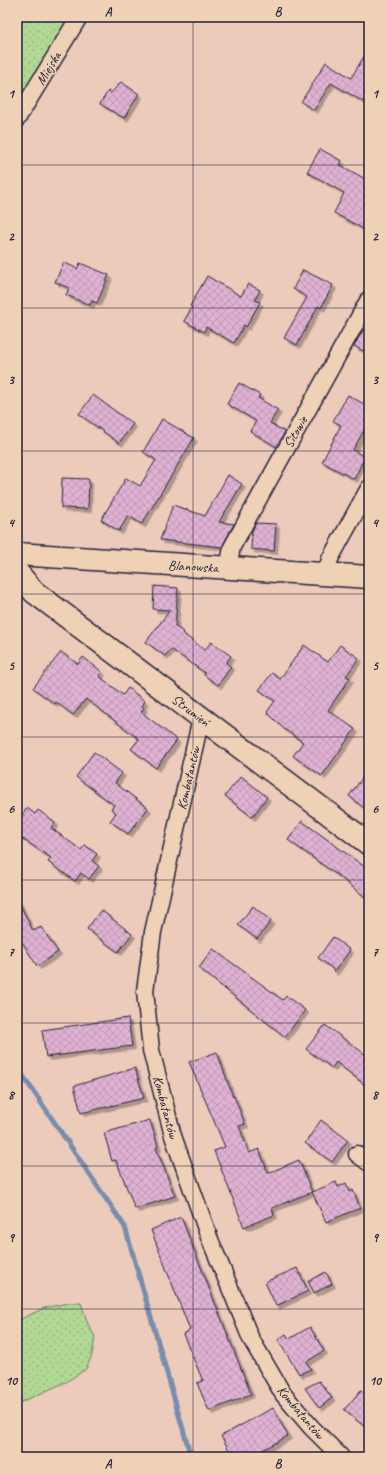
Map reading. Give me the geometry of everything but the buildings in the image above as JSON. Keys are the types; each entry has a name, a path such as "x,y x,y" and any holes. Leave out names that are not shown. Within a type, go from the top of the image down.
{"street":[{"name":"Miejska","path":"17,119 79,17"},
{"name":"Sitowie","path":"228,568 229,553 235,541 369,299"},
{"path":"326,574 330,559 369,488"},
{"name":"Blanowska","path":"17,554 369,577"},
{"name":"Strumień","path":"17,572 34,592 369,844"},
{"name":"Kombatantów","path":"203,720 199,728 153,932 145,991 151,1050 173,1136 209,1237 251,1339 284,1394 311,1427 341,1457"}],"green space":[{"path":"17,17 70,17 17,106"},
{"path":"68,1303 81,1303 88,1324 95,1337 92,1355 86,1369 66,1382 17,1404 17,1321 44,1308"}],"waterway":[{"path":"17,1067 125,1227 191,1457"}]}
